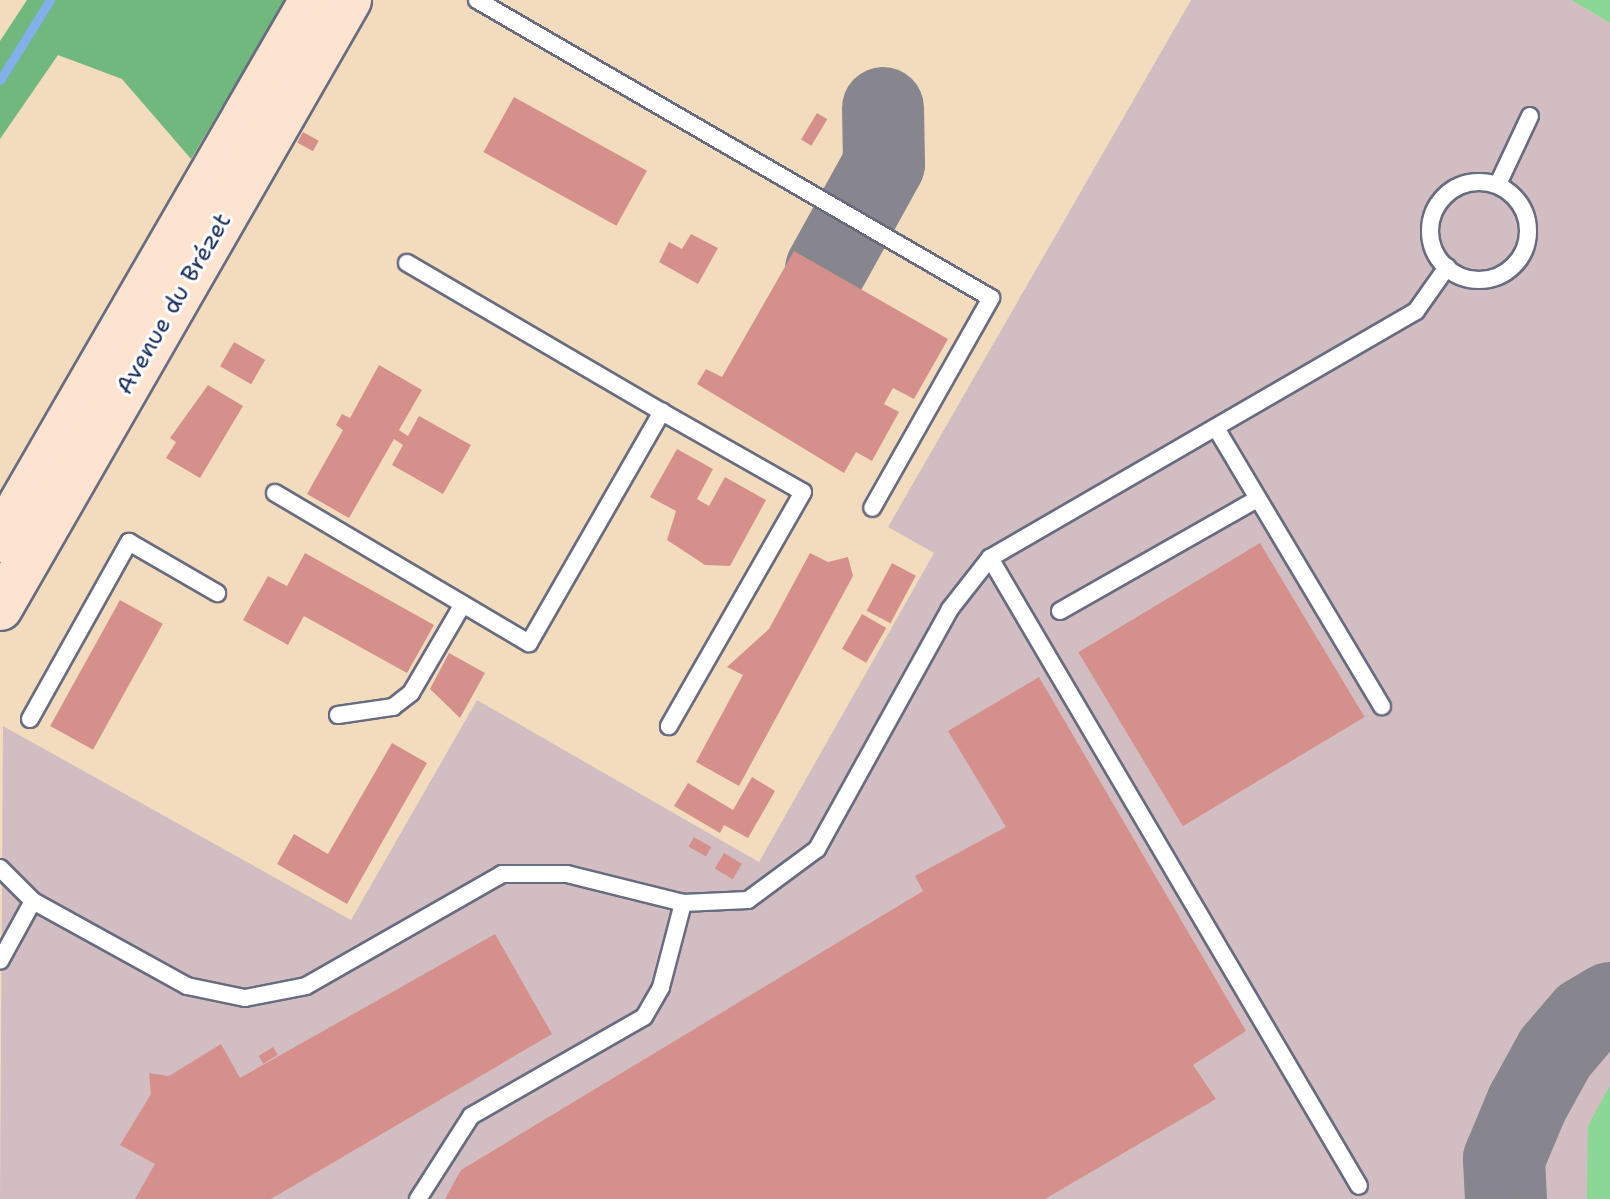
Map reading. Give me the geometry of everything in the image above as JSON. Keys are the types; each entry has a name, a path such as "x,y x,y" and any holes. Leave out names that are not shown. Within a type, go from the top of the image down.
{"main road":[{"name":"Avenue du Brézet","path":"0,540 312,0"},
{"name":"Avenue du Brézet","path":"0,608 349,0"}],"lane":[{"path":"477,0 991,298 872,508"},
{"path":"1498,184 1530,116"},
{"path":"1465,183 1498,184 1523,206 1523,254 1484,280 1447,267 1430,232 1439,201 1465,183"},
{"path":"407,263 803,492 669,726"},
{"path":"0,868 33,901 187,986 245,998 306,986 502,874 567,874 683,903 748,900 817,849 950,609 990,558 1416,311 1447,267"},
{"path":"275,493 529,643 662,412"},
{"path":"1216,428 1382,706"},
{"path":"1060,611 1257,499"},
{"path":"30,719 129,542 217,593"},
{"path":"990,558 1359,1186"},
{"path":"338,715 393,707 411,693 463,604"},
{"path":"0,961 33,901"},
{"path":"418,1199 471,1116 644,1017 661,987 683,903"}],"shaded area":[{"path":"1191,0 1571,0 1610,23 1610,1199 0,1199 3,726 351,920 477,700 759,862 934,553 888,527"}],"green space":[{"path":"27,0 286,0 191,159 122,79 58,55 0,139 0,41"},
{"path":"1571,0 1610,0 1610,23"},
{"path":"1610,1085 1610,1199 1587,1199 1588,1126"}],"building":[{"path":"514,97 647,171 616,226 483,152"},
{"path":"817,113 827,119 811,146 801,140"},
{"path":"303,132 319,141 313,151 297,142"},
{"path":"691,234 718,248 698,284 659,262 669,242 682,249"},
{"path":"794,251 948,339 914,399 893,388 884,404 899,412 872,461 856,452 844,473 697,384 706,369 722,377"},
{"path":"234,342 265,360 251,384 220,366"},
{"path":"379,365 422,390 399,430 408,436 419,416 471,445 443,494 392,465 403,445 394,439 349,518 307,494 343,430 336,425 342,414 350,418"},
{"path":"208,385 243,406 200,478 166,458 176,442 170,438"},
{"path":"677,449 713,469 697,499 709,506 725,477 766,500 730,566 705,565 667,540 676,511 650,497"},
{"path":"1260,543 1365,717 1183,826 1078,652"},
{"path":"305,553 434,625 407,673 304,616 288,645 243,620 268,576 287,586"},
{"path":"810,553 828,562 848,557 853,576 739,786 696,762 743,675 727,667 769,629"},
{"path":"892,563 916,576 890,623 867,611"},
{"path":"120,600 163,624 93,750 50,726"},
{"path":"862,614 886,628 866,663 842,649"},
{"path":"449,653 485,673 460,718 430,689"},
{"path":"1039,677 1246,1031 1193,1065 1216,1099 1045,1199 445,1199 461,1170 923,891 915,876 1006,827 948,731"},
{"path":"392,743 427,763 347,904 277,864 294,834 328,854"},
{"path":"752,777 775,791 748,838 724,825 720,833 674,806 688,783 733,810"},
{"path":"694,837 711,847 706,857 688,847"},
{"path":"724,853 742,864 733,879 715,868"},
{"path":"495,934 552,1034 271,1199 135,1199 155,1164 120,1145 151,1094 149,1073 169,1076 221,1044 240,1078"},
{"path":"273,1047 278,1055 263,1064 259,1056"}],"waterway":[{"path":"0,80 50,0"}],"taxiway":[{"path":"826,269 884,164 883,108"},
{"path":"1506,1199 1504,1159 1527,1104 1555,1053 1585,1018 1610,1003"}]}
